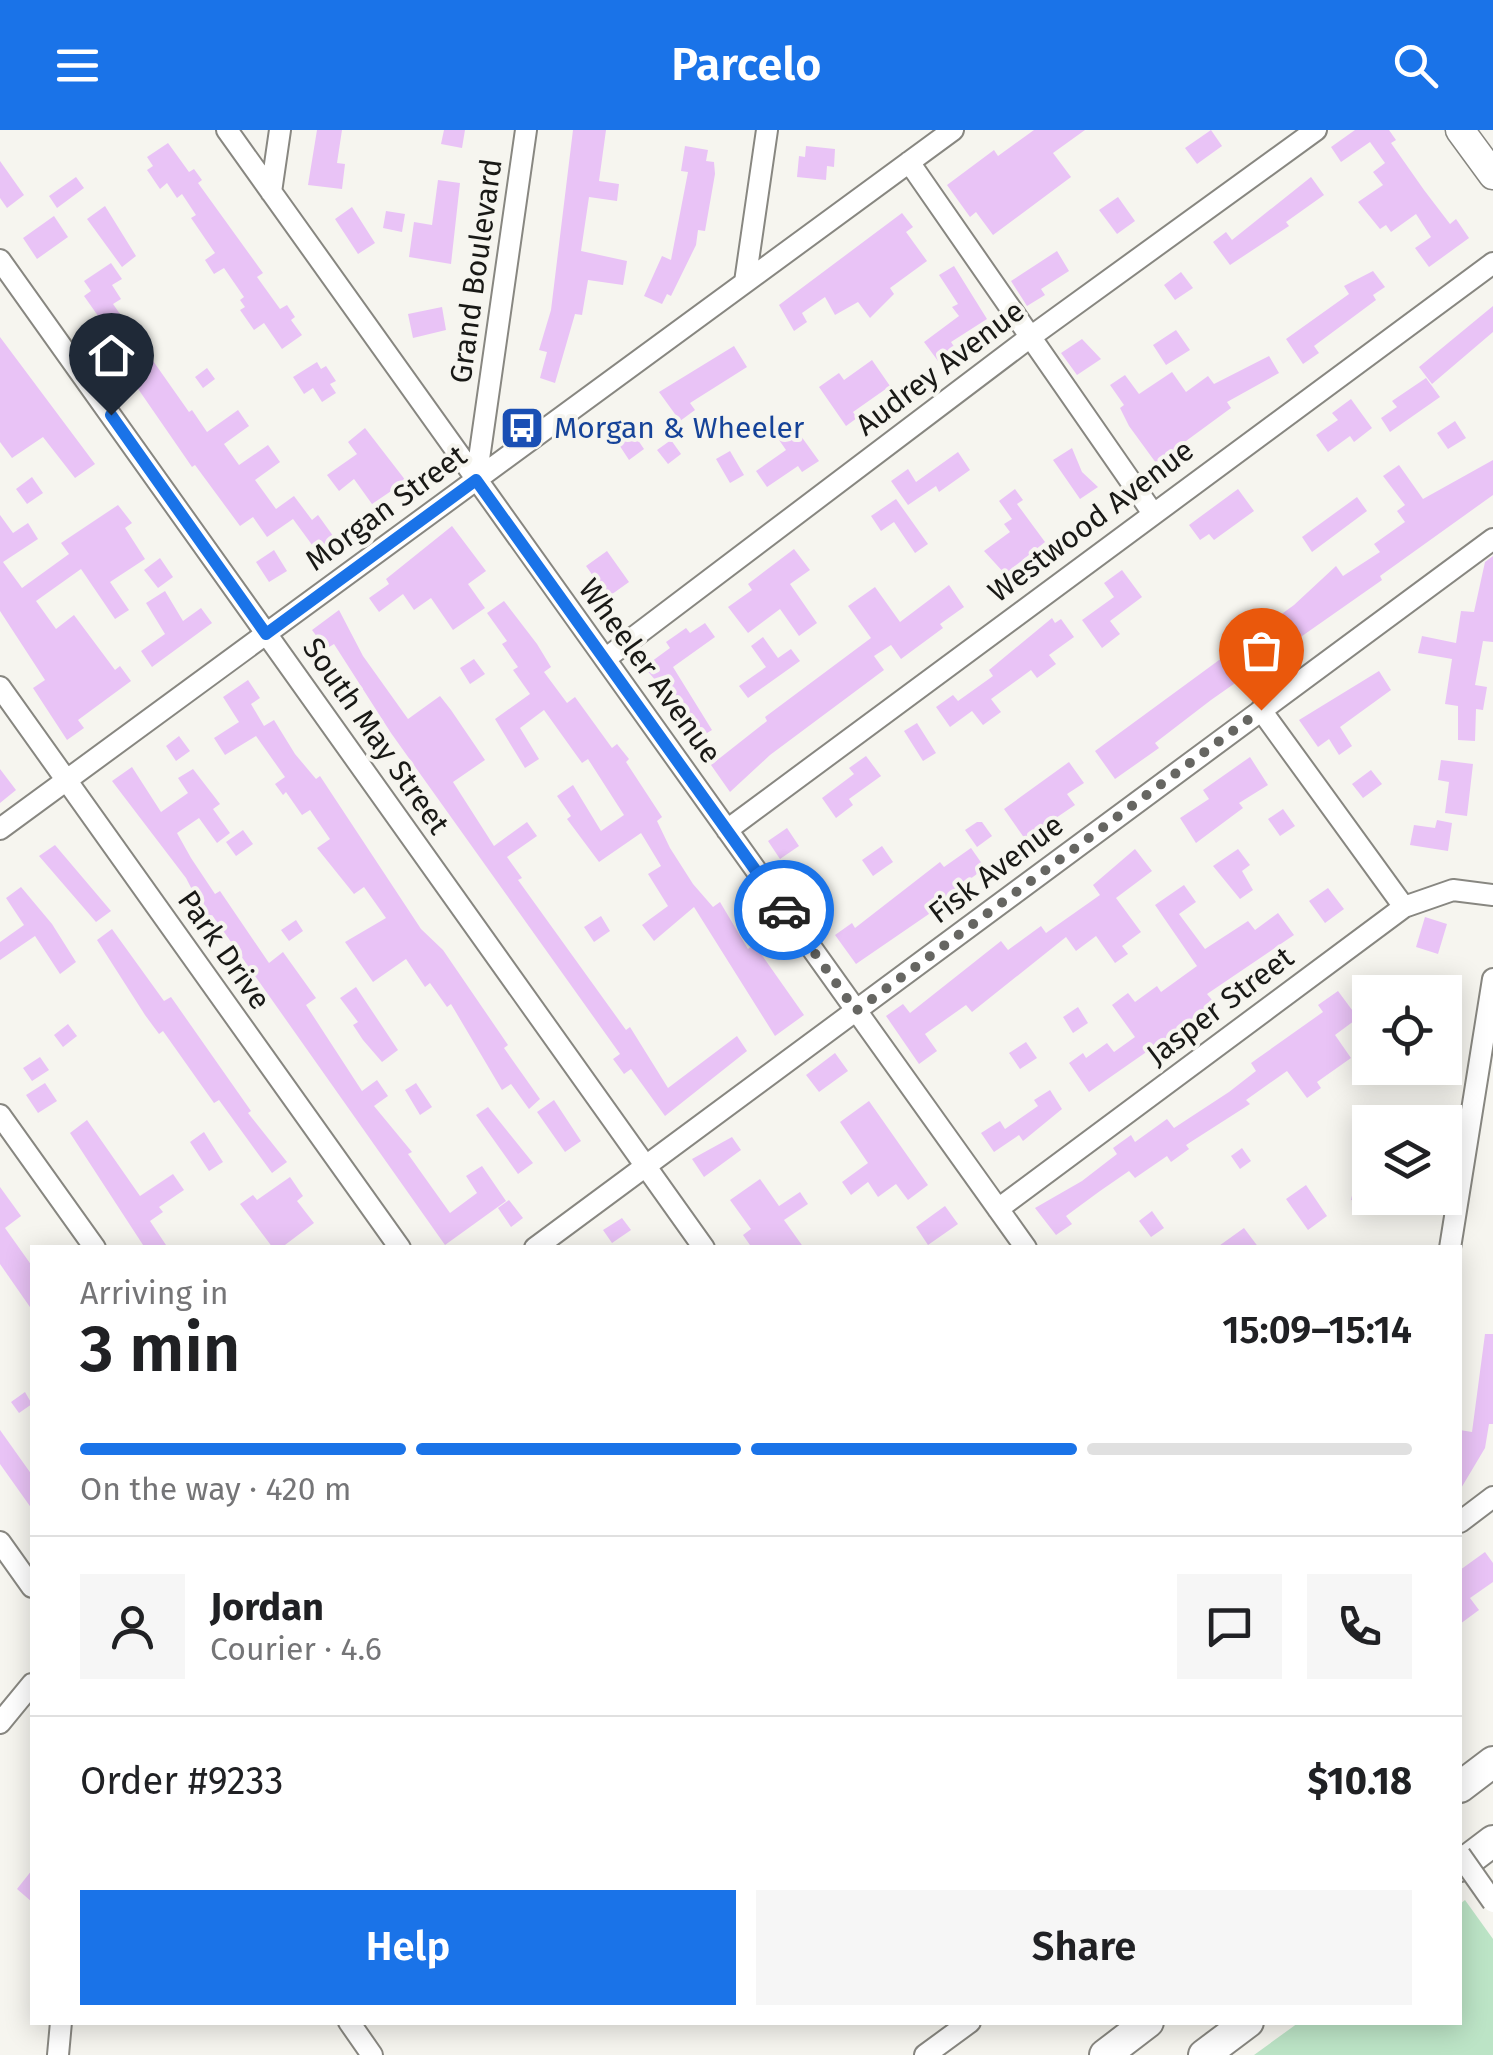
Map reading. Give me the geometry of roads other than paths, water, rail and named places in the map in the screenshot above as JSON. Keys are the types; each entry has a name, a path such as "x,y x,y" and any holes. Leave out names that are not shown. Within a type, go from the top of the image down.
{"highway":[{"path":"1462,1785 1493,1762"},
{"path":"1462,1864 1493,1841"},
{"path":"1105,2055 1144,2025"},
{"path":"1204,2055 1244,2025"}],"main road":[{"path":"1460,130 1493,176"}],"street":[{"name":"Wheeler Avenue","path":"227,130 1024,1245"},
{"path":"271,192 280,130"},
{"name":"Grand Boulevard","path":"476,480 526,130"},
{"path":"745,282 767,130"},
{"name":"Morgan Street","path":"0,829 954,130"},
{"name":"Audrey Avenue","path":"605,659 1030,338 1316,130"},
{"path":"909,162 1152,512"},
{"name":"South May Street","path":"0,260 702,1245"},
{"name":"Westwood Avenue","path":"727,830 1152,512 1493,264"},
{"name":"Fisk Avenue","path":"539,1245 1493,539"},
{"name":"Park Drive","path":"0,686 398,1245"},
{"path":"1261,710 1404,907"},
{"name":"Jasper Street","path":"998,1210 1404,907 1453,890 1493,896"},
{"path":"1450,1245 1493,979"},
{"path":"0,1115 92,1245"},
{"path":"1462,1521 1493,1498"},
{"path":"0,1542 30,1585"},
{"path":"0,1723 30,1686"},
{"path":"1462,1859 1493,1902"},
{"path":"58,2055 61,2025"},
{"path":"351,2025 372,2055"},
{"path":"926,2055 960,2025"}],"place":[{"name":"Morgan & Wheeler","path":"522,428"}]}
